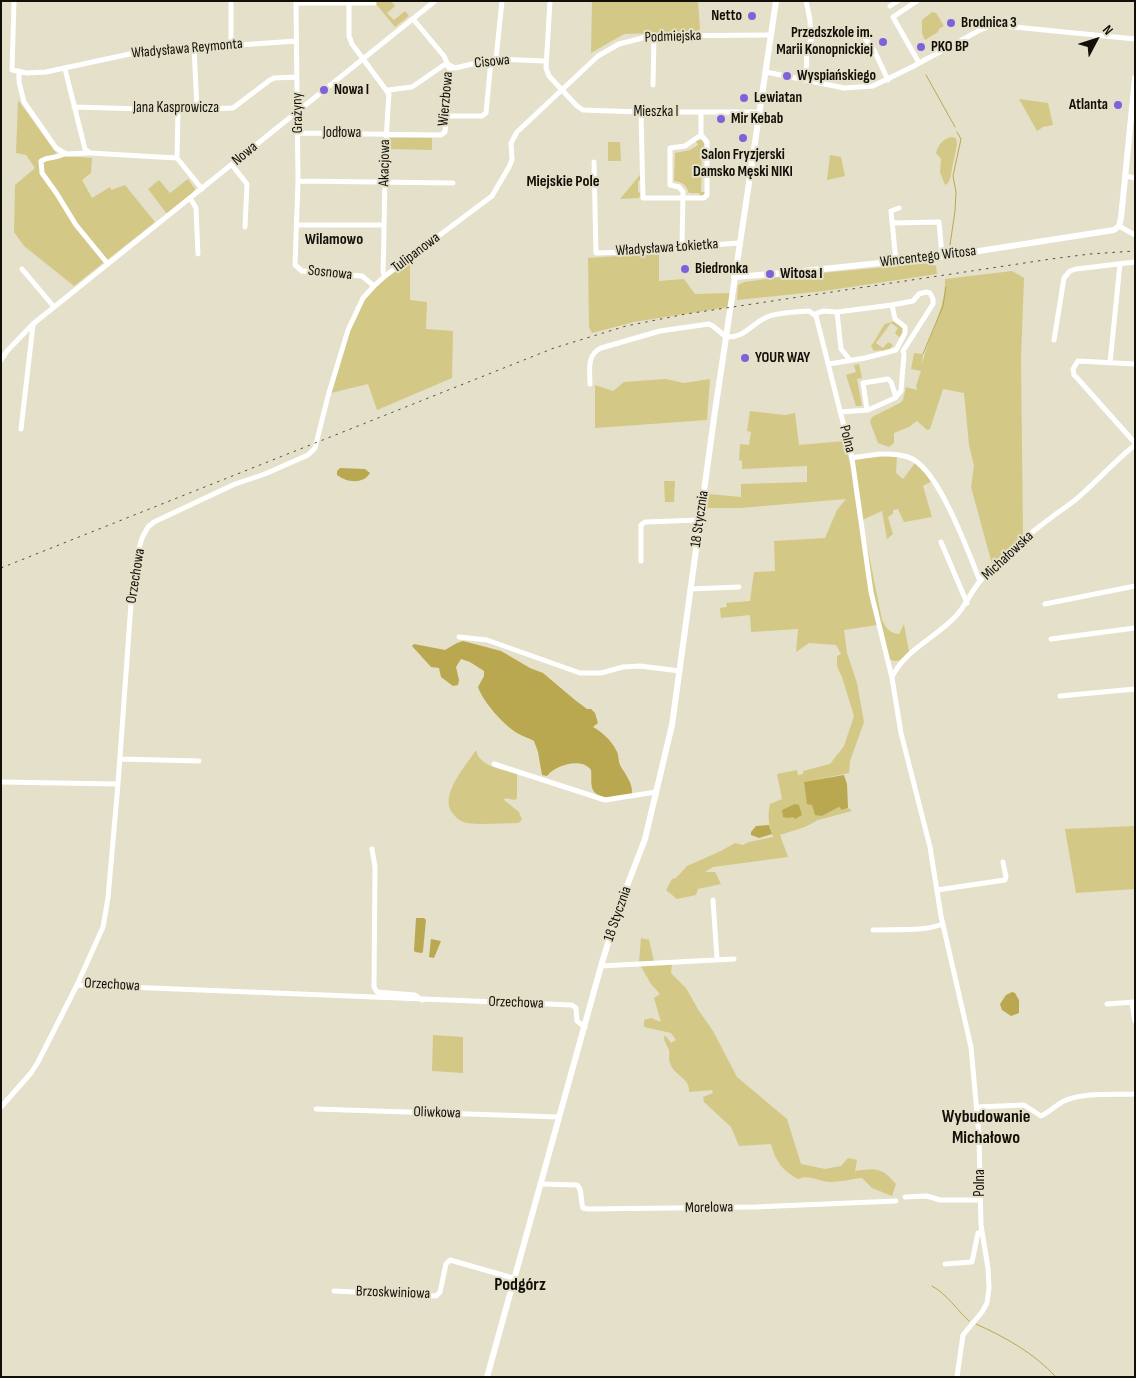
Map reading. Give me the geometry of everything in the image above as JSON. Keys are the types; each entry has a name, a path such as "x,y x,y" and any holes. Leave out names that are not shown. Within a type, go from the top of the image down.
{"street":[{"path":"14,1 12,70 19,71 19,82 24,102 56,148 65,154"},
{"path":"230,45 231,1"},
{"name":"Nowa","path":"1,360 33,324 435,1"},
{"path":"446,116 482,116 486,113 502,1"},
{"path":"545,61 550,1"},
{"name":"18 Stycznia","path":"487,1377 601,966 619,907 645,839 672,725 734,277 776,1"},
{"path":"806,1 810,20 811,41 807,46 806,79"},
{"path":"890,6 898,1"},
{"path":"919,63 893,16 920,1"},
{"path":"296,2 374,3"},
{"name":"Grażyny","path":"296,2 298,110 297,225"},
{"path":"349,2 349,36 352,44 388,90"},
{"name":"Wierzbowa","path":"386,134 442,135 445,132 449,65 413,19"},
{"path":"766,72 844,88 873,86 888,80 980,30 994,25 1135,39"},
{"path":"835,30 842,34 864,36 874,50 888,80"},
{"name":"Podmiejska","path":"561,89 598,56 609,49 632,40 654,36 771,35"},
{"path":"653,85 654,36"},
{"name":"Władysława Reymonta","path":"19,71 28,73 65,69 139,52 296,41"},
{"path":"194,47 197,110"},
{"name":"Cisowa","path":"388,90 412,87 440,68 449,65 455,68 494,59 545,61"},
{"name":"Mieszka I","path":"545,61 549,76 583,110 759,112"},
{"path":"65,69 85,149 90,153"},
{"name":"Jana Kasprowicza","path":"74,107 178,110 233,108 274,78 297,76"},
{"path":"1135,78 1122,218 1119,226 1135,235"},
{"name":"Tulipanowa","path":"142,538 148,527 154,522 235,484 265,474 308,455 315,448 348,330 358,307 374,286 385,276 492,196 512,160 511,143 513,137 561,89"},
{"name":"Akacjowa","path":"385,276 383,272 384,181 390,94 388,90"},
{"path":"178,110 176,158 202,189"},
{"path":"641,112 643,198 704,198 707,195 707,142 701,135 701,112"},
{"name":"Jodłowa","path":"298,134 386,134"},
{"path":"682,247 684,198 682,188 670,185 670,148 685,146 701,135"},
{"path":"108,264 76,225 42,173 41,161 47,157 60,157 65,154 90,153 176,158"},
{"name":"Władysława Łokietka","path":"594,162 596,253 666,251 682,247 740,244"},
{"path":"232,165 247,184 245,227"},
{"path":"1125,176 1135,178"},
{"path":"298,181 453,183"},
{"path":"190,198 196,208 198,254"},
{"path":"896,262 891,211 899,208"},
{"path":"892,223 939,222 942,256"},
{"path":"297,225 384,225"},
{"name":"Sosnowa","path":"297,225 295,265 302,271 362,276 374,286"},
{"name":"Wincentego Witosa","path":"734,277 942,256 1109,231 1119,226"},
{"path":"1054,340 1064,278 1070,272 1076,269 1135,262"},
{"path":"1110,363 1120,264"},
{"path":"22,269 54,307"},
{"path":"590,384 590,358 595,351 660,331 709,324 726,337 739,336 772,315 809,311 815,314 823,310 837,312 892,305 913,300 919,294 930,293 933,304 903,351 901,387 895,394 876,408 840,412"},
{"path":"829,364 896,350 905,333 904,327 895,319 892,305"},
{"path":"837,312 841,349 850,360"},
{"name":"Polna","path":"815,314 852,458 871,592 892,678 902,733 930,847 943,924 971,1047 980,1157 982,1231 989,1288 987,1303 963,1335 957,1377"},
{"path":"21,429 33,324"},
{"path":"1135,364 1078,361 1073,369 1074,375 1135,444"},
{"path":"867,410 864,383 888,379 895,394"},
{"name":"Michałowska","path":"892,678 908,656 954,618 980,580 1017,546 1081,495 1112,463 1135,444"},
{"path":"852,458 883,453 910,457 922,466 938,486 980,580"},
{"path":"641,561 641,525 645,522 700,520"},
{"name":"Orzechowa","path":"142,538 137,556 131,604 108,898 103,927 77,985 572,1005 576,1008 577,1021 585,1027"},
{"path":"941,542 966,603"},
{"path":"1045,604 1135,586"},
{"path":"690,589 739,587"},
{"path":"1051,640 1135,628"},
{"path":"459,637 487,640 580,673 600,673 623,667 640,666 680,670"},
{"path":"888,661 901,664"},
{"path":"1060,696 1135,689"},
{"path":"120,759 199,761"},
{"path":"494,764 606,800 656,792"},
{"path":"1,782 118,784"},
{"path":"372,849 375,867 374,987 377,992 415,995 422,1000"},
{"path":"937,890 1005,880 1003,862"},
{"path":"713,900 717,959"},
{"path":"873,930 934,928 943,924"},
{"path":"601,966 734,958"},
{"path":"1,1108 38,1062 77,985"},
{"path":"1107,1004 1133,1002 1135,1021"},
{"path":"977,1107 1024,1104 1041,1116 1060,1103 1070,1099 1135,1094"},
{"name":"Oliwkowa","path":"316,1109 559,1117"},
{"name":"Morelowa","path":"540,1184 577,1185 581,1190 583,1208 588,1209 755,1207 896,1201"},
{"path":"905,1197 927,1196 940,1200 980,1200"},
{"path":"944,1264 972,1262 978,1233 982,1231"},
{"name":"Brzoskwiniowa","path":"334,1291 436,1296 440,1292 446,1264 450,1260 514,1278"}],"shaded area":[{"path":"376,1 391,1 395,6 387,13 394,20 405,11 409,16 395,27 376,4"},
{"path":"592,1 698,1 700,29 697,32 624,34 591,53"},
{"path":"932,12 936,13 944,26 925,40 922,33 922,20"},
{"path":"1019,99 1048,103 1053,125 1043,127 1037,131"},
{"path":"18,100 57,154 92,158 91,173 82,180 92,198 110,187 111,190 125,185 155,222 74,286 24,246 14,232 15,185 35,168 26,155 16,153"},
{"path":"951,137 956,138 957,144 950,179 945,185 940,172 941,159 936,153 941,143"},
{"path":"389,138 432,138 432,150 389,149"},
{"path":"702,140 705,146 702,147 701,192 705,192 705,194 700,196 699,193 689,193 684,184 674,181 675,153 690,150 698,145 696,141"},
{"path":"608,142 620,142 621,161 608,161"},
{"path":"830,155 841,157 845,176 827,180"},
{"path":"640,175 641,180 638,181 638,192 641,193 639,198 620,199"},
{"path":"188,179 195,189 193,193 167,214 148,189 159,180 170,193"},
{"path":"659,255 659,281 684,279 695,294 731,293 728,307 634,322 592,333 589,327 588,258"},
{"path":"410,262 410,300 427,302 426,329 453,331 452,378 377,410 368,384 331,393 353,323 366,297 382,279"},
{"path":"931,263 936,266 937,274 824,291 737,300 738,285 744,282 788,276"},
{"path":"1012,271 1024,278 1021,359 1023,537 992,564 971,487 974,466 969,445 964,393 943,389 930,429 927,430 917,421 909,427 894,433 894,443 889,447 878,443 870,422 872,417 900,403 903,400 906,387 917,390 916,386 921,371 911,369 914,353 923,354 922,365 943,301 945,279"},
{"path":"895,321 903,327 904,331 900,338 895,333 898,328 891,323 876,343 883,348 888,342 893,345 889,350 882,353 881,350 874,351 871,346 885,324"},
{"path":"859,364 862,378 857,379 862,406 856,406 846,375 856,372 854,365"},
{"path":"666,379 684,383 710,379 707,420 595,428 595,385 613,391 624,382"},
{"path":"750,411 785,415 795,413 799,445 844,441 853,474 854,492 877,625 844,630 847,653 857,683 864,722 850,761 849,773 805,782 812,805 822,816 839,807 842,810 849,808 852,811 818,820 805,827 780,835 788,857 713,867 705,872 715,872 721,884 698,889 696,895 677,899 666,890 672,879 676,878 687,866 735,843 743,845 773,837 769,820 770,804 782,799 777,774 797,770 798,775 803,774 803,771 830,764 844,746 854,716 837,666 837,656 841,654 836,645 809,643 796,652 798,629 751,632 750,615 721,618 720,608 727,607 726,603 750,601 754,572 775,571 774,541 825,538 837,510 846,499 740,508 707,508 709,494 741,497 741,484 807,482 807,466 742,469 742,461 739,460 740,444 749,445 751,432 747,431"},
{"path":"883,454 897,456 896,473 903,479 915,463 932,481 923,486 932,517 904,522 898,509 893,510 893,514 888,517 893,534 887,539 882,511 863,520 854,458"},
{"path":"340,468 365,469 370,473 359,481 350,481 337,475 337,471"},
{"path":"664,481 675,481 674,502 665,502"},
{"path":"865,534 882,620 888,630 893,633 899,634 904,624 909,652 903,659 898,661 889,659 873,592"},
{"path":"463,641 501,651 530,668 543,673 587,709 591,709 595,713 598,723 593,727 606,737 618,753 620,765 630,782 632,794 606,797 596,794 592,788 591,770 581,764 569,764 556,769 547,776 542,775 534,741 507,726 489,707 481,693 478,687 484,676 484,671 470,662 461,659 456,667 459,680 458,685 453,686 441,677 439,668 431,667 412,646 414,644 445,650"},
{"path":"476,750 478,756 487,764 517,774 517,798 515,800 505,798 504,800 519,812 522,820 518,823 467,823 454,815 450,808 449,800 454,782"},
{"path":"844,775 847,784 848,808 842,810 839,807 822,816 815,815 812,805 807,804 804,782"},
{"path":"795,804 799,805 802,815 795,819 793,817 783,817 782,810"},
{"path":"769,825 772,834 759,838 751,835 756,826"},
{"path":"1135,826 1135,889 1076,893 1065,829"},
{"path":"416,918 424,918 426,920 422,953 415,952 414,950"},
{"path":"641,938 649,940 655,965 672,964 671,973 686,988 713,1031 737,1077 787,1119 801,1164 825,1169 841,1166 848,1158 857,1160 855,1171 874,1169 891,1178 896,1184 892,1196 872,1188 862,1178 838,1182 826,1182 806,1177 798,1179 780,1165 771,1144 739,1146 731,1127 704,1102 703,1097 713,1093 712,1090 689,1092 687,1083 672,1067 669,1060 669,1050 664,1039 665,1035 671,1043 676,1040 671,1033 644,1027 644,1020 651,1018 661,1022 654,998 660,994 651,984 639,963"},
{"path":"431,939 441,941 434,958 429,957"},
{"path":"1012,992 1015,993 1019,1000 1019,1013 1011,1016 1002,1010 1000,1004 1006,995"},
{"path":"433,1035 463,1037 463,1073 432,1071"}],"waterway":[{"path":"926,75 955,127"},
{"path":"950,245 956,192 953,176 961,139 957,132"},
{"path":"923,354 943,306 946,287"},
{"path":"932,1286 947,1298 969,1321"},
{"path":"976,1324 1019,1346 1056,1377"}],"railway":[{"path":"1,568 554,348 626,326 686,314 1051,259 1135,251"}],"place":[{"name":"Netto","path":"752,16"},
{"name":"Brodnica 3","path":"951,23"},
{"name":"Przedszkole im. Marii Konopnickiej","path":"883,42"},
{"name":"PKO BP","path":"921,47"},
{"name":"Wyspiańskiego","path":"787,76"},
{"name":"Nowa I","path":"324,90"},
{"name":"Lewiatan","path":"744,98"},
{"name":"Atlanta","path":"1118,105"},
{"name":"Mir Kebab","path":"721,119"},
{"name":"Salon Fryzjerski Damsko Męski NIKI","path":"743,138"},
{"name":"Biedronka","path":"685,269"},
{"name":"Witosa I","path":"770,274"},
{"name":"YOUR WAY","path":"745,358"}],"district":[{"name":"Miejskie Pole","path":"563,182"},
{"name":"Wilamowo","path":"334,240"},
{"name":"Wybudowanie Michałowo","path":"986,1127"},
{"name":"Podgórz","path":"520,1285"}]}
